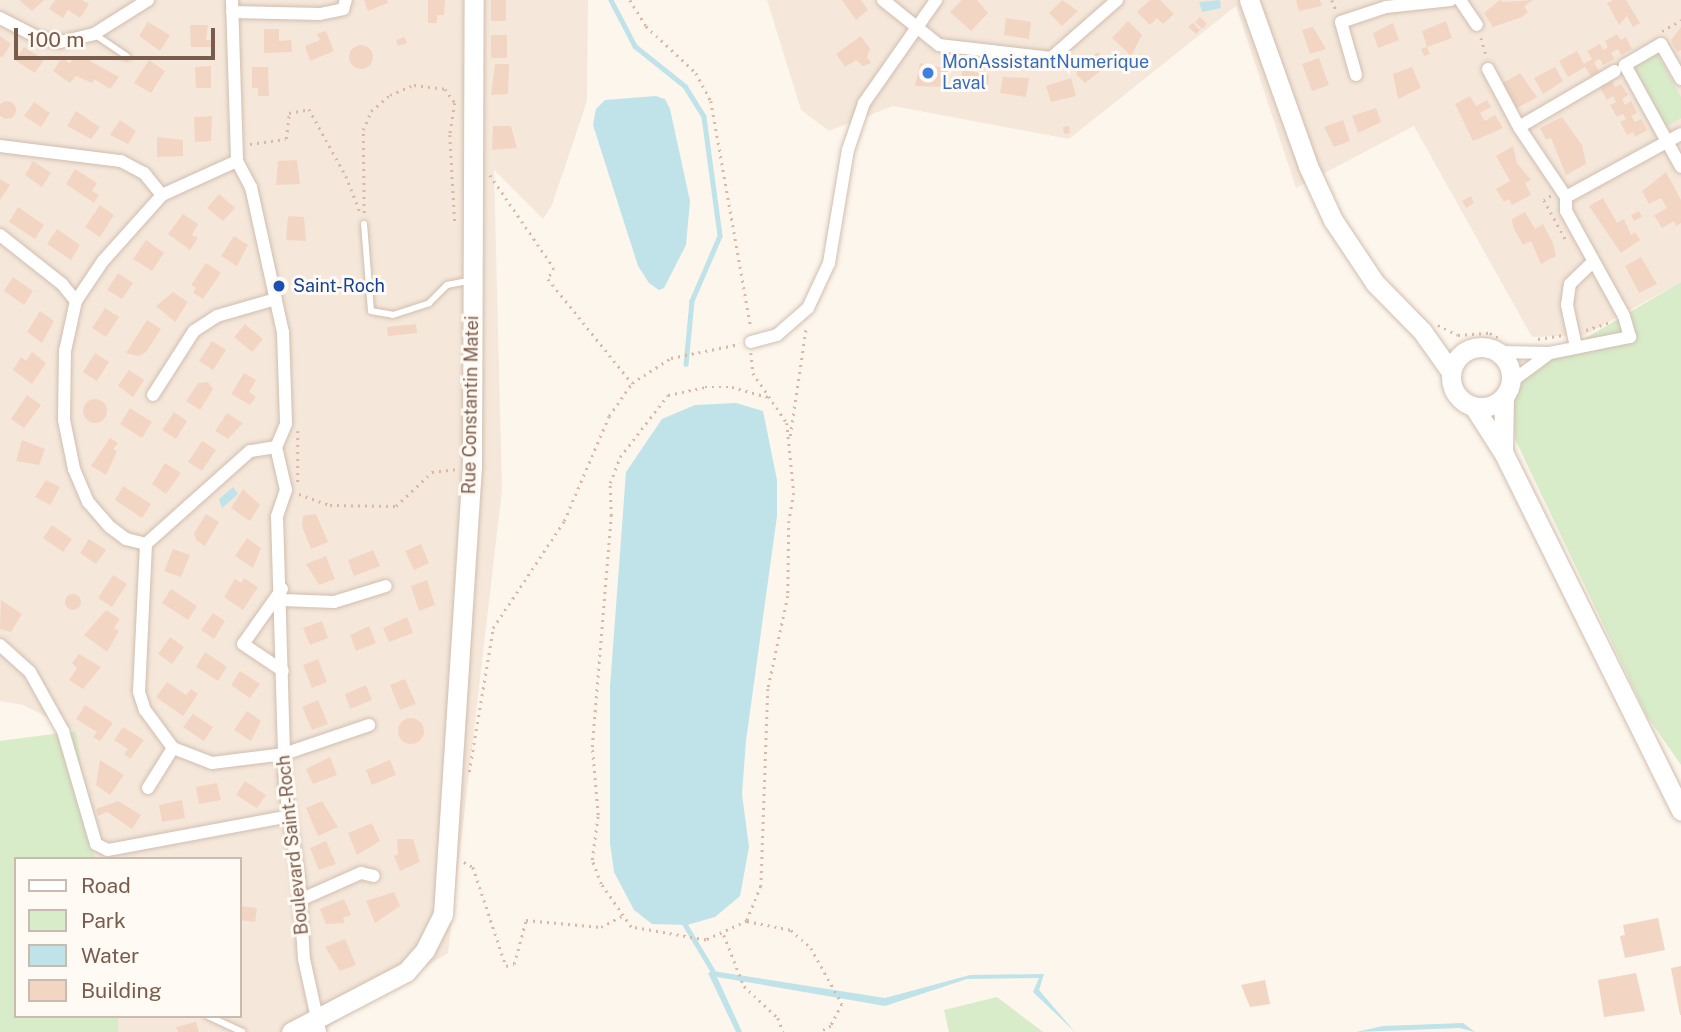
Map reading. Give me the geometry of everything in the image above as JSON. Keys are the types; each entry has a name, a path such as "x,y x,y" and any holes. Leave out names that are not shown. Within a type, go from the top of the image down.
{"street":[{"path":"0,18 40,38 60,42 94,34 148,0"},
{"path":"146,544 126,539 102,519 88,502 75,469 64,420 65,351 76,301 103,261 162,195 237,161 240,144 232,6 320,14 343,9 346,0"},
{"name":"Rue Constantin Matei","path":"291,1032 318,1024 392,982 415,963 443,914 472,467 474,0"},
{"path":"883,0 915,28 940,45 1051,58 1116,0"},
{"path":"751,342 777,335 808,308 830,263 848,150 864,103 936,0"},
{"path":"1249,0 1308,166 1333,220 1375,284 1426,324 1469,349 1504,348 1550,353 1630,337 1624,316 1566,211 1566,197 1519,127 1488,69"},
{"path":"1356,75 1341,22 1386,7 1451,0"},
{"path":"1461,0 1477,25"},
{"path":"1681,79 1661,44 1625,65 1681,167"},
{"path":"1519,127 1615,71"},
{"path":"1566,197 1681,134"},
{"path":"0,146 121,161 144,173 162,195"},
{"name":"Boulevard Saint-Roch","path":"237,161 251,187 283,332 286,425 276,447 286,490 277,516 282,594 284,754 304,958 318,1024"},
{"path":"0,235 62,284 76,301"},
{"path":"1576,348 1567,305 1570,284 1593,262"},
{"path":"153,395 194,331 217,316 276,299"},
{"path":"1426,324 1451,372 1454,390 1474,407 1504,454 1681,811"},
{"path":"1504,348 1508,362 1504,454"},
{"path":"1451,372 1457,358 1469,349"},
{"path":"1474,407 1490,406 1550,353"},
{"path":"276,447 250,451 146,544 137,678 145,710 173,748 212,763 284,754 369,725"},
{"path":"283,671 243,644 282,594 334,601 386,586"},
{"path":"0,645 30,672 64,731 96,844 108,850 289,817"},
{"path":"148,788 173,748"},
{"path":"300,900 361,873 374,876"}],"lane":[{"path":"94,34 127,56"},
{"path":"364,224 371,311 393,315 429,303 447,285 473,280"},
{"path":"212,1018 242,1032"}],"path":[{"path":"630,0 646,26 696,73 711,101 751,324 753,373 773,398 787,423 794,493 789,522 788,596 768,689 761,886 747,921 724,935 706,940 659,935 631,927 622,916 593,860 598,815 592,747 611,516 610,483 620,457 668,395 705,387 732,387 773,398"},
{"path":"1661,44 1657,33 1681,20"},
{"path":"1477,25 1488,69"},
{"path":"364,224 363,130 371,111 390,95 414,85 445,89 455,103 450,135 456,230"},
{"path":"240,144 286,139 289,113 309,109 346,176 364,224"},
{"path":"473,147 554,268 548,279 632,383"},
{"path":"790,439 808,308"},
{"path":"1426,324 1458,335 1490,333 1504,348"},
{"path":"468,774 493,628 564,521 608,416 632,383 677,356 751,342"},
{"path":"286,490 330,505 396,506 432,472 472,467"},
{"path":"448,855 473,867 506,966 514,964 526,920 601,927 622,916"},
{"path":"747,921 791,930 811,948 832,980 842,1004 831,1026 820,1032"},
{"path":"724,935 744,986 778,1018 783,1032"}],"shaded area":[{"path":"0,0 588,0 587,101 552,205 543,219 494,170 502,490 448,953 320,1032 81,1032 77,1018 242,1018 242,857 95,857 76,732 23,705 0,701"},
{"path":"767,0 1681,0 1681,282 1585,335 1532,337 1414,126 1296,188 1236,6 1069,139 893,106 829,131 801,110"}],"green space":[{"path":"1654,48 1681,97 1681,118 1666,127 1631,62"},
{"path":"1681,282 1681,765 1647,716 1515,439 1511,382"},
{"path":"76,731 95,857 14,857 14,1018 118,1018 118,1032 0,1032 0,741"},
{"path":"997,997 1043,1032 949,1032 944,1010"}],"water":[{"path":"1220,0 1221,8 1202,12 1199,2"},
{"path":"656,96 665,99 670,109 690,201 686,245 664,288 659,290 649,283 638,266 593,125 596,109 605,100"},
{"path":"736,403 763,411 777,480 777,516 746,741 742,794 749,847 740,896 715,917 687,925 652,924 634,910 614,872 610,843 610,687 626,472 662,419 695,405"},
{"path":"233,487 238,494 222,508 219,499"},
{"path":"713,971 885,998 970,975 1044,974 1039,990 1075,1032 1033,992 1039,978 967,979 885,1006 717,977 742,1032 736,1032 708,973"},
{"path":"1463,1023 1475,1032 1460,1028 1356,1032 1383,1026"}],"building":[{"path":"19,0 44,0 32,11"},
{"path":"55,0 82,0 89,4 80,18 68,10 63,18 49,9"},
{"path":"364,0 387,0 388,3 368,11"},
{"path":"428,0 445,0 444,15 437,15 437,23 428,23"},
{"path":"491,0 506,0 506,21 491,21"},
{"path":"842,0 861,0 868,10 856,20"},
{"path":"962,0 977,0 988,13 971,31 950,12"},
{"path":"1062,0 1078,11 1062,26 1049,13"},
{"path":"1150,0 1160,0 1174,14 1163,24 1157,18 1150,25 1137,12"},
{"path":"1296,0 1320,0 1322,6 1299,11"},
{"path":"1500,0 1533,0 1524,6 1528,12 1522,17 1493,27 1484,13"},
{"path":"1626,0 1640,23 1633,27 1627,16 1619,25 1607,3"},
{"path":"1200,17 1207,24 1202,29 1195,22"},
{"path":"1006,18 1031,22 1029,39 1004,35"},
{"path":"1128,21 1142,35 1131,56 1112,38"},
{"path":"1446,21 1452,38 1427,47 1422,31"},
{"path":"148,22 170,35 160,51 139,36"},
{"path":"1193,23 1200,30 1196,34 1188,27"},
{"path":"1393,23 1399,40 1378,48 1373,33"},
{"path":"190,25 208,25 206,40 211,40 211,47 191,47"},
{"path":"1313,27 1326,49 1310,54 1302,30"},
{"path":"1681,27 1681,50 1677,52 1671,40"},
{"path":"264,29 279,29 279,41 291,40 292,52 264,53"},
{"path":"326,31 334,51 310,61 305,46 320,40 317,34"},
{"path":"1617,34 1621,40 1626,37 1632,49 1621,55 1618,49 1611,53 1615,59 1603,65 1600,59 1594,62 1599,72 1591,76 1585,67 1568,77 1559,61 1577,51 1584,64 1592,59 1587,51 1600,44 1603,50 1608,47 1605,41"},
{"path":"491,35 507,35 507,58 491,58"},
{"path":"0,36 11,44 2,58 0,56"},
{"path":"861,36 870,49 867,57 871,63 863,66 856,60 845,67 836,54"},
{"path":"404,37 407,43 398,46 396,40"},
{"path":"361,45 370,48 373,57 370,66 361,69 352,66 349,57 352,48"},
{"path":"24,47 44,60 35,73 15,60"},
{"path":"1427,47 1430,54 1424,56 1421,49"},
{"path":"1098,52 1109,64 1085,83 1076,74 1079,67"},
{"path":"74,57 83,57 119,77 110,89 94,79 92,83 76,76 70,83 53,71 62,58 70,63"},
{"path":"1319,58 1329,85 1312,91 1302,64"},
{"path":"149,60 165,71 151,93 134,83"},
{"path":"920,63 949,69 947,87 915,86"},
{"path":"495,64 509,64 508,94 491,95"},
{"path":"211,66 211,88 196,88 195,67"},
{"path":"252,67 268,67 269,96 258,96 258,88 252,88"},
{"path":"1412,67 1421,88 1398,99 1393,74"},
{"path":"1555,67 1563,81 1543,94 1534,78"},
{"path":"962,69 989,75 987,93 960,89"},
{"path":"1520,73 1537,97 1517,108 1503,83"},
{"path":"1003,77 1029,78 1026,97 1000,93"},
{"path":"1071,78 1076,96 1051,102 1046,86"},
{"path":"1612,81 1615,87 1621,84 1628,95 1622,99 1625,105 1631,101 1637,113 1631,116 1635,122 1641,119 1647,130 1635,137 1633,132 1627,135 1620,122 1626,119 1623,114 1617,117 1610,105 1616,102 1613,96 1607,100 1600,87"},
{"path":"1470,96 1476,106 1487,100 1491,107 1480,113 1485,121 1495,115 1503,128 1473,141 1455,104"},
{"path":"4,102 10,102 15,107 15,113 10,118 4,118 -1,113 -1,107"},
{"path":"34,102 50,113 41,127 24,116"},
{"path":"1376,108 1381,122 1358,133 1352,116"},
{"path":"76,111 100,127 91,139 67,126"},
{"path":"212,116 211,141 195,142 194,117"},
{"path":"1562,117 1582,145 1586,164 1566,175 1551,138 1546,140 1540,128"},
{"path":"120,120 136,131 128,144 110,135"},
{"path":"1343,120 1350,141 1334,147 1324,127"},
{"path":"493,126 511,126 517,148 492,150"},
{"path":"1069,126 1070,133 1064,134 1063,127"},
{"path":"157,137 183,140 183,156 157,157"},
{"path":"1513,146 1517,163 1531,180 1525,183 1531,195 1512,205 1509,199 1504,202 1496,189 1510,181 1496,156"},
{"path":"297,160 300,184 276,185 278,161"},
{"path":"33,161 51,173 42,187 25,175"},
{"path":"75,169 97,183 92,191 99,195 94,203 66,184"},
{"path":"1666,172 1681,200 1681,223 1676,226 1674,221 1662,228 1654,215 1667,208 1661,198 1649,204 1642,191"},
{"path":"0,179 10,185 0,200"},
{"path":"219,194 235,208 223,221 207,208"},
{"path":"1471,196 1474,203 1466,208 1462,201"},
{"path":"1603,198 1617,223 1624,219 1631,235 1635,232 1640,240 1621,253 1589,206"},
{"path":"100,205 114,215 100,237 85,227"},
{"path":"18,207 44,225 35,239 9,222"},
{"path":"1639,211 1642,217 1634,221 1631,215"},
{"path":"1525,212 1535,229 1543,224 1553,243 1556,256 1541,264 1531,241 1523,245 1513,227 1512,219"},
{"path":"183,214 198,224 192,235 198,238 190,250 168,234"},
{"path":"288,216 304,217 306,241 286,240"},
{"path":"57,229 80,245 71,260 47,244"},
{"path":"234,236 248,245 237,266 221,256"},
{"path":"146,240 164,253 152,271 133,259"},
{"path":"1641,257 1657,284 1639,293 1625,266"},
{"path":"206,263 221,273 203,299 193,293 196,288 191,285"},
{"path":"118,273 133,283 122,299 107,290"},
{"path":"13,277 33,291 24,305 4,291"},
{"path":"173,292 188,302 175,322 156,306"},
{"path":"105,308 119,317 106,337 92,328"},
{"path":"40,311 54,321 42,343 27,332"},
{"path":"147,320 161,329 146,352 139,356 126,353"},
{"path":"245,324 263,339 252,352 234,337"},
{"path":"416,324 417,333 388,336 387,327"},
{"path":"212,341 226,350 213,370 199,361"},
{"path":"32,352 46,363 32,384 13,370 21,357 26,361"},
{"path":"95,353 109,362 97,381 83,372"},
{"path":"129,370 144,380 133,397 118,386"},
{"path":"244,373 256,380 249,392 256,397 250,405 231,394"},
{"path":"208,382 213,389 200,410 186,401 198,383"},
{"path":"27,395 41,405 24,428 11,419"},
{"path":"95,399 103,403 107,411 103,419 95,423 87,419 83,411 87,403"},
{"path":"130,408 152,422 142,438 120,424"},
{"path":"174,412 187,421 176,439 162,430"},
{"path":"227,413 243,423 228,439 215,431"},
{"path":"110,438 118,443 113,449 117,451 106,475 91,466"},
{"path":"22,440 45,449 39,465 16,461"},
{"path":"202,441 216,450 202,471 188,462"},
{"path":"165,463 181,473 166,494 152,484"},
{"path":"46,480 60,487 50,505 35,497"},
{"path":"123,486 151,504 142,518 115,500"},
{"path":"243,489 260,505 250,521 231,508"},
{"path":"206,514 219,522 205,546 196,540 194,533"},
{"path":"316,514 328,542 311,549 302,526 303,516"},
{"path":"52,525 72,539 63,552 43,538"},
{"path":"247,538 261,548 253,568 235,556"},
{"path":"89,539 106,550 96,564 80,553"},
{"path":"421,544 429,563 414,570 405,551"},
{"path":"173,549 190,555 181,577 164,571"},
{"path":"373,550 380,566 354,576 348,560"},
{"path":"326,556 335,579 319,585 306,564"},
{"path":"113,575 127,584 112,607 98,598"},
{"path":"244,578 258,587 243,610 224,597 235,579 241,583"},
{"path":"427,580 435,605 419,611 411,586"},
{"path":"171,589 197,606 188,620 162,603"},
{"path":"73,594 81,602 73,610 65,602"},
{"path":"1,600 22,614 11,632 0,629"},
{"path":"106,610 120,619 114,628 119,631 107,652 84,635"},
{"path":"213,613 225,621 214,639 201,630"},
{"path":"407,617 413,633 389,642 383,628"},
{"path":"322,621 328,638 310,645 303,628"},
{"path":"369,626 376,643 356,651 350,635"},
{"path":"170,637 184,647 172,664 158,654"},
{"path":"205,652 227,667 218,681 196,667"},
{"path":"79,654 101,667 83,689 69,680 77,668 72,663"},
{"path":"318,659 327,682 312,688 303,665"},
{"path":"240,671 260,684 250,698 231,685"},
{"path":"405,679 416,704 400,710 390,685"},
{"path":"167,682 186,695 191,689 198,694 183,716 156,697"},
{"path":"366,685 372,700 350,709 345,694"},
{"path":"318,700 328,724 312,730 302,707"},
{"path":"85,705 113,723 100,741 93,737 97,732 76,719"},
{"path":"247,711 261,721 251,741 234,730"},
{"path":"193,714 213,727 204,741 183,727"},
{"path":"411,718 420,722 424,731 420,740 411,744 402,740 398,731 402,722"},
{"path":"123,727 144,740 130,759 124,754 128,749 114,740"},
{"path":"330,757 337,775 313,784 306,769"},
{"path":"100,760 124,775 110,795 96,785"},
{"path":"390,760 396,775 372,785 366,770"},
{"path":"245,781 266,795 257,808 236,795"},
{"path":"217,783 221,800 199,804 196,787"},
{"path":"182,800 185,818 162,822 159,805"},
{"path":"118,801 141,815 132,829 107,812 98,816 96,809"},
{"path":"322,801 338,827 318,836 306,808"},
{"path":"372,823 380,841 357,855 348,833"},
{"path":"397,839 413,839 420,862 400,871 394,856 398,854"},
{"path":"326,841 336,864 319,870 310,848"},
{"path":"394,892 400,906 375,923 366,901"},
{"path":"344,899 351,915 343,918 345,923 326,924 320,909"},
{"path":"242,906 257,908 255,922 242,920"},
{"path":"1658,918 1665,950 1625,958 1620,936 1625,935 1623,925"},
{"path":"345,939 356,965 340,971 325,947"},
{"path":"1681,966 1681,1015 1680,1015 1671,968"},
{"path":"1636,973 1645,1011 1604,1017 1598,980"},
{"path":"1265,980 1270,1004 1250,1007 1241,985"},
{"path":"196,1022 199,1032 178,1032 176,1027"}],"waterway":[{"path":"611,0 635,46 685,86 704,117 720,236 692,301 686,364"},
{"path":"683,921 713,971"}],"place":[{"name":"MonAssistantNumerique Laval","path":"928,73"},
{"name":"Saint-Roch","path":"279,286"}]}
